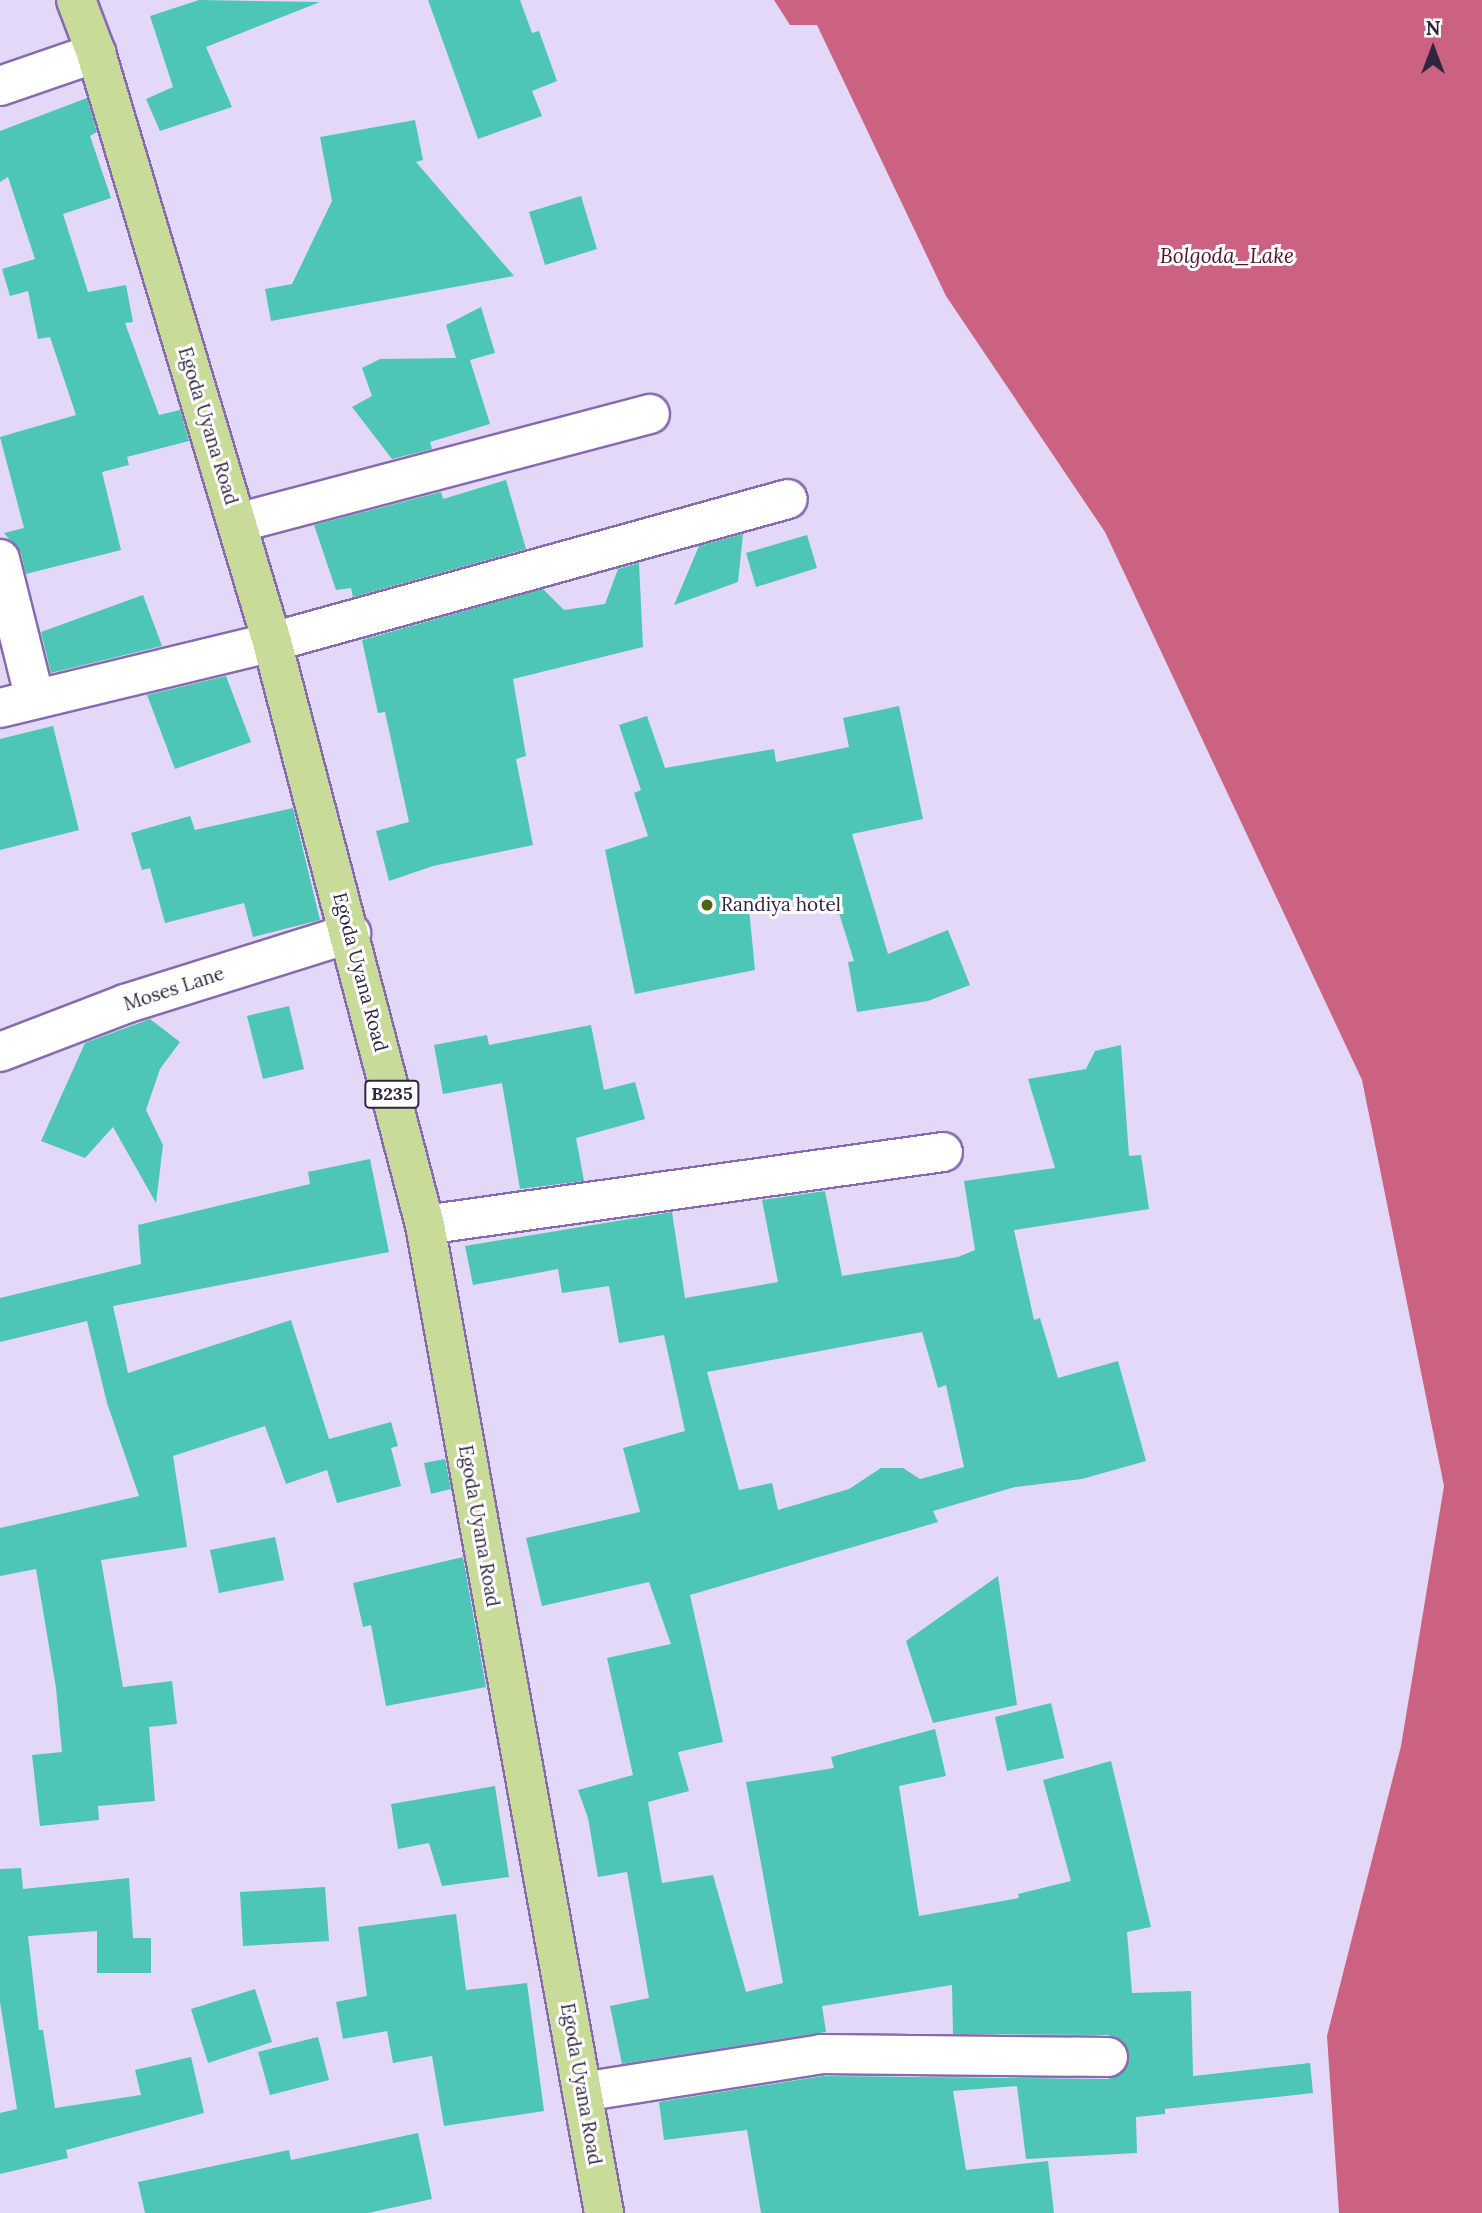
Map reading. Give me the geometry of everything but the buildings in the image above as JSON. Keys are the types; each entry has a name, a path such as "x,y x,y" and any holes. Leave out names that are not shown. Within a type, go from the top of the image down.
{"main road":[{"name":"Egoda Uyana Road","path":"76,0 96,53 272,642 351,933 425,1225 582,2092 597,2211"}],"street":[{"path":"0,86 96,53"},
{"path":"237,523 650,414"},
{"path":"0,559 17,704 272,642 788,499"},
{"name":"Moses Lane","path":"0,1052 125,1004 351,933"},
{"path":"425,1225 943,1152"},
{"path":"582,2092 821,2054 1108,2057"}],"water":[{"name":"Bolgoda_Lake","path":"774,0 1482,0 1482,2213 1339,2213 1327,2036 1401,1746 1444,1486 1362,1080 1105,532 946,296 817,25 790,25"}],"place":[{"name":"Randiya hotel","path":"707,905"}]}
